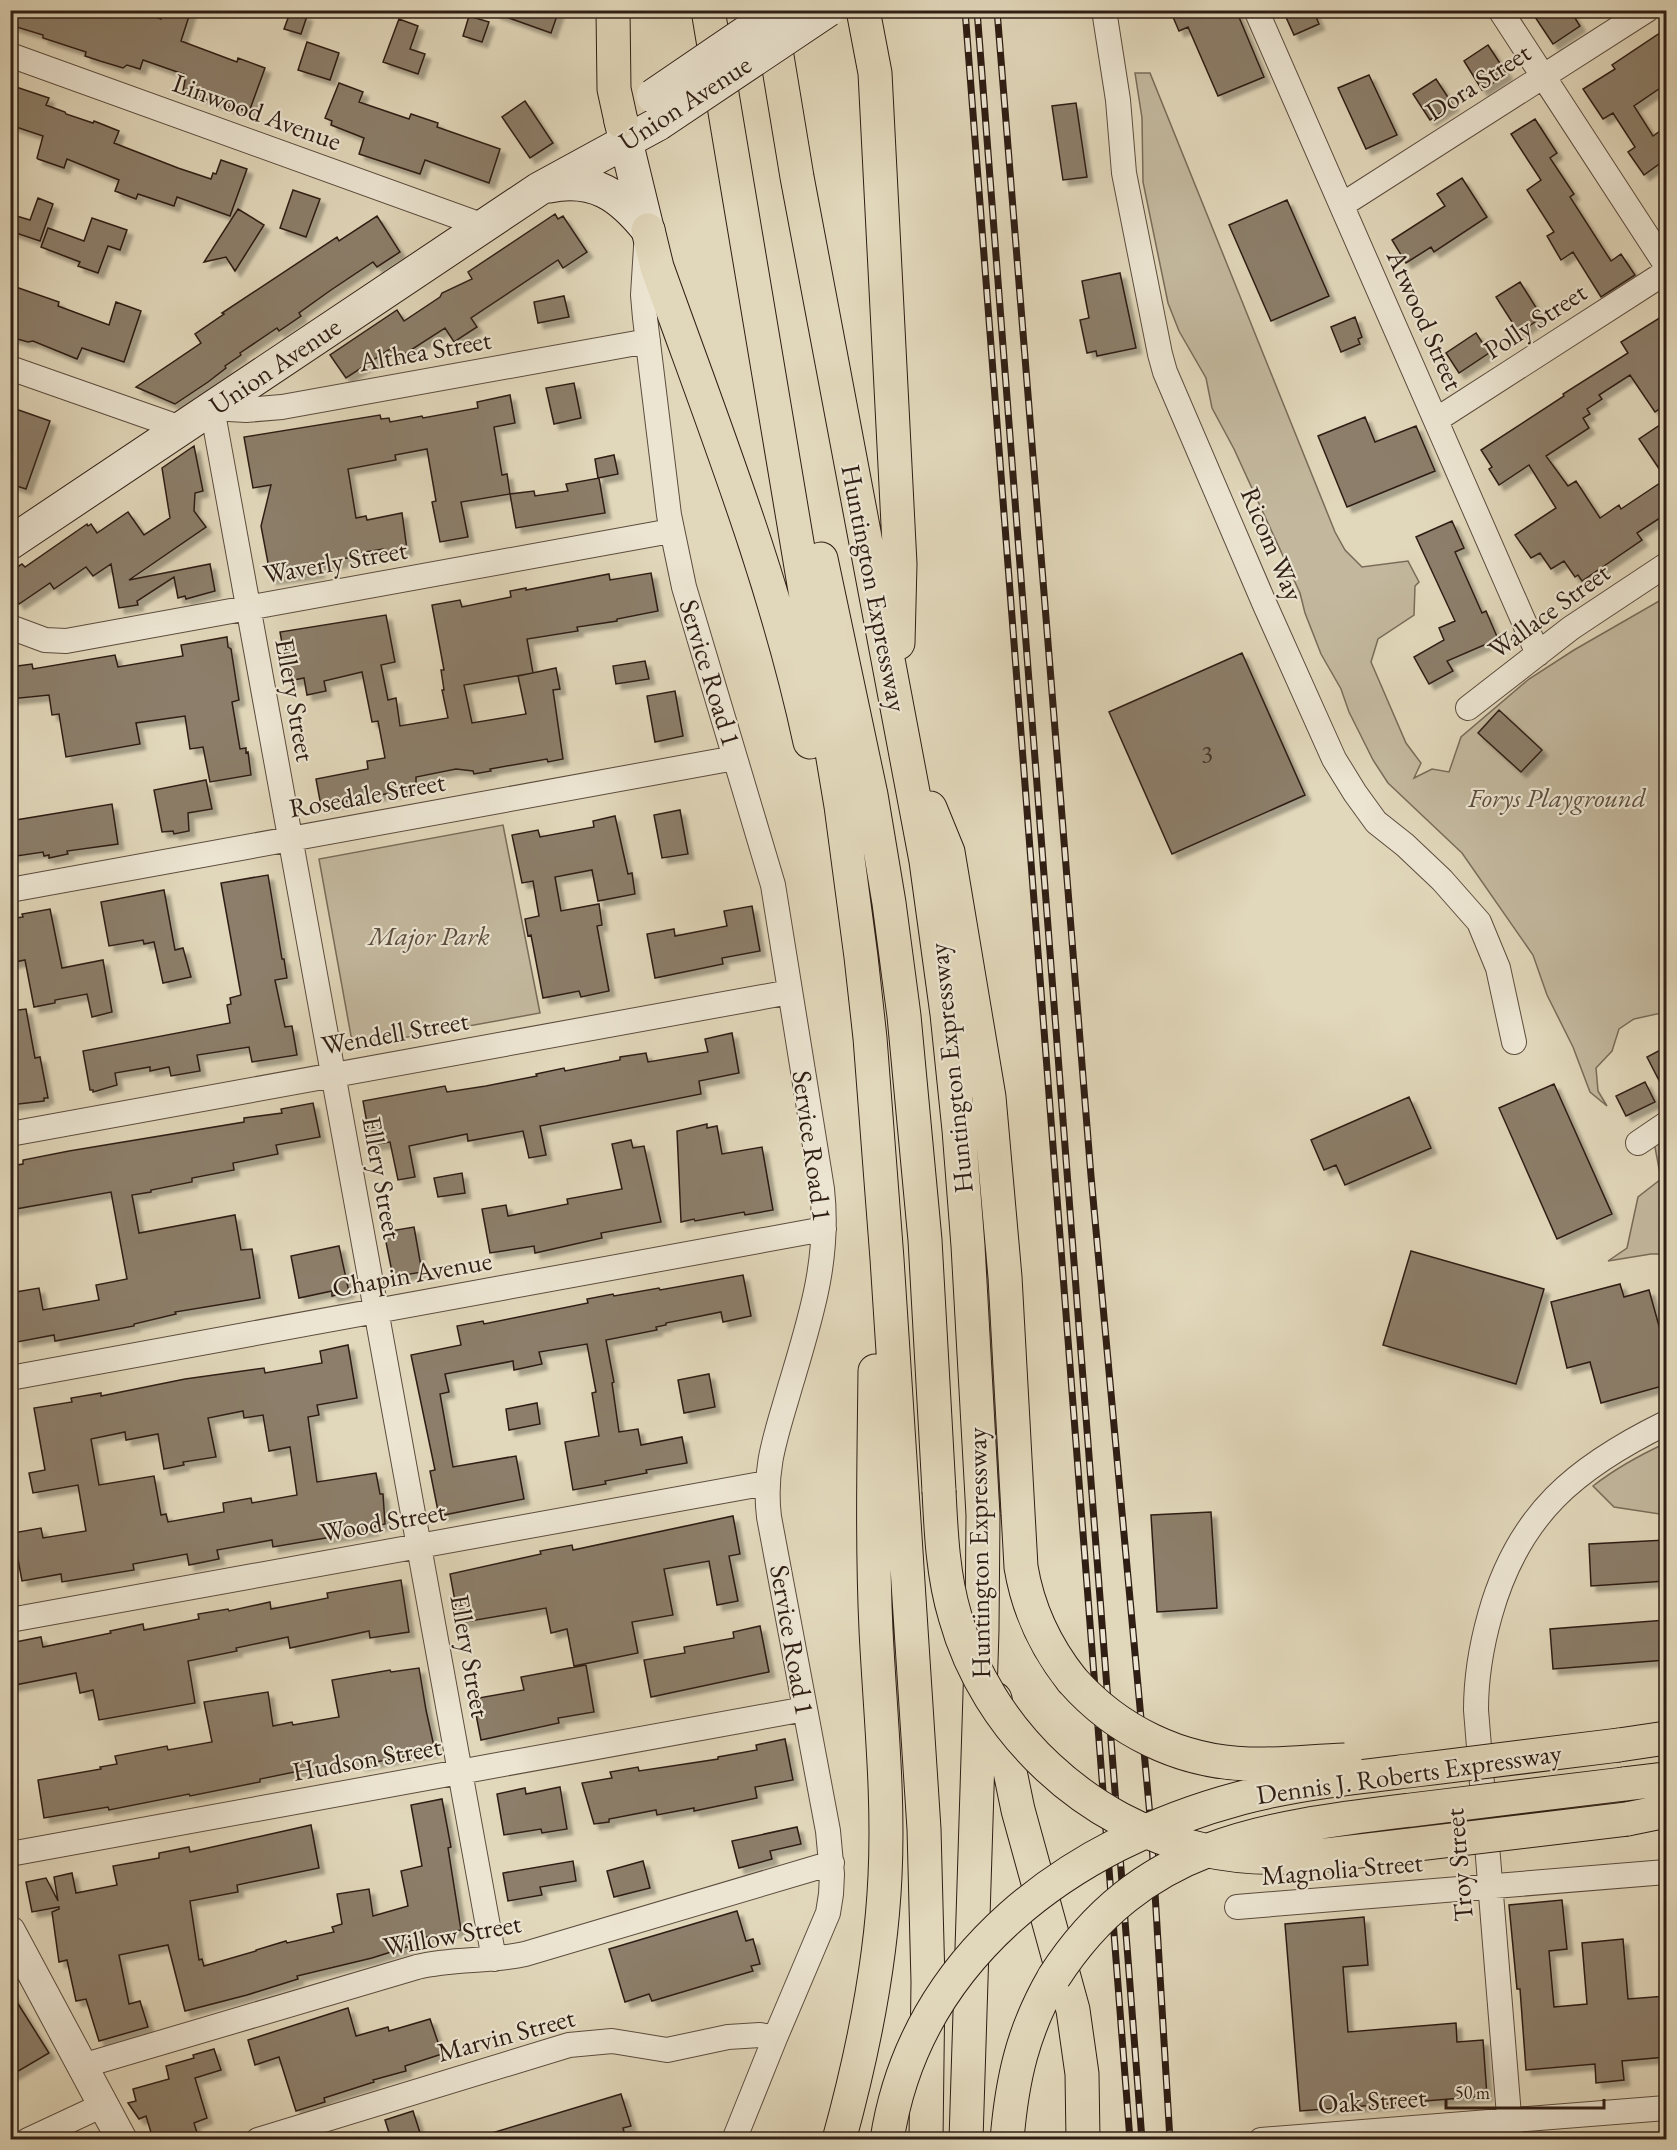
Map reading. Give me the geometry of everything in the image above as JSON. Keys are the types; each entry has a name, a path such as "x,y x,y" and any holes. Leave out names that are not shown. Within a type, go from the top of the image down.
{"highway":[{"path":"612,10 614,82 624,131"},
{"path":"708,10 831,741 857,919 872,1059 924,1839 928,1993 926,2139"},
{"name":"Huntington Expressway","path":"770,10 797,177 905,746 936,928 959,1130 969,1255 983,1515 982,1630 966,2139"},
{"path":"863,10 875,73 893,409 900,564 897,708"},
{"path":"648,230 657,267 752,532 778,615 804,715 827,822 857,919"},
{"path":"772,394 806,492 862,742 881,849 915,1113 925,1240 942,1540 950,1598 960,1632 980,1677 1008,1723 1042,1761 1083,1796 1129,1824 1167,1840 1244,1857 1285,1858 1326,1855 1627,1819 1666,1810"},
{"path":"905,746 948,852 984,1065 992,1125 1005,1277 1020,1566 1030,1605 1054,1655 1072,1680 1104,1711 1144,1737 1187,1755 1232,1763 1265,1764 1619,1745"},
{"path":"838,2139 868,2026 879,1950 885,1874 885,1797 875,1606 874,1440 876,1352 887,1259"},
{"path":"982,1630 1018,1810 1073,2010 1082,2074 1083,2139"},
{"name":"Dennis J. Roberts Expressway","path":"887,2139 893,2106 912,2050 950,1983 987,1937 1016,1911 1054,1882 1095,1856 1174,1820 1266,1792 1333,1780 1666,1738"},
{"name":"Dennis J. Roberts Expressway","path":"1007,2139 1013,2086 1022,2048 1035,2011 1054,1977 1087,1931 1127,1894 1177,1863 1231,1841 1323,1821 1666,1779"}],"main road":[{"name":"Union Avenue","path":"656,110 779,10"},
{"name":"Union Avenue","path":"10,543 656,110 828,10"},
{"name":"Service Road 1","path":"624,131 648,230"},
{"path":"539,189 572,183 598,187 630,210 648,230"}],"street":[{"name":"Ricom Way","path":"1104,10 1118,100 1124,173 1165,372 1329,750 1354,793 1376,822 1405,845 1442,880 1479,922 1498,968 1514,1042"},
{"name":"Atwood Street","path":"1256,10 1538,654"},
{"path":"1500,10 1666,265"},
{"name":"Dora Street","path":"1342,205 1647,10"},
{"name":"Linwood Avenue","path":"10,55 484,226"},
{"name":"Service Road 1","path":"648,230 643,295 671,531 684,587 773,885 822,1189 824,1229 817,1295 772,1448 767,1483 770,1517 832,1863 831,1894 825,1922 734,2139"},
{"name":"Polly Street","path":"1436,420 1666,272"},
{"name":"Althea Street","path":"212,408 253,410 282,407 648,341"},
{"path":"10,368 181,428"},
{"name":"Ellery Street","path":"212,408 494,1959"},
{"name":"Waverly Street","path":"10,627 45,640 66,641 671,531"},
{"name":"Wallace Street","path":"1468,708 1571,628 1666,565"},
{"name":"Rosedale Street","path":"10,890 735,758"},
{"name":"Wendell Street","path":"10,1134 790,992"},
{"path":"1638,1143 1666,1124"},
{"name":"Chapin Avenue","path":"10,1378 824,1229"},
{"name":"Troy Street","path":"1511,2130 1476,1704 1478,1666 1489,1616 1512,1555 1534,1521 1569,1484 1610,1452 1666,1423"},
{"name":"Wood Street","path":"10,1620 767,1483"},
{"name":"Hudson Street","path":"10,1854 805,1709"},
{"name":"Willow Street","path":"82,2066 417,1967 454,1960 494,1959 525,1954 832,1863"},
{"name":"Magnolia Street","path":"1237,1907 1666,1872"},
{"path":"10,1930 19,1967 82,2066 122,2139"},
{"name":"Marvin Street","path":"258,2139 569,2045 612,2041 667,2050 728,2037 760,2035 775,2038"},
{"path":"28,2139 103,2105"},
{"name":"Oak Street","path":"1261,2139 1511,2130 1666,2108"}],"green space":[{"name":"Forys Playground","path":"1135,73 1150,73 1335,532 1345,550 1362,567 1408,561 1419,582 1415,586 1414,615 1378,639 1371,662 1406,743 1421,763 1414,778 1432,769 1449,772 1461,737 1529,679 1666,597 1666,1012 1634,1019 1619,1029 1612,1051 1596,1068 1598,1091 1607,1106 1590,1092 1573,1047 1547,995 1533,955 1462,853 1388,783 1373,760 1349,712 1341,689 1321,654 1300,593 1234,449 1212,408 1206,378 1179,331 1168,303 1143,182 1142,118"},
{"name":"Major Park","path":"503,825 540,1013 353,1047 319,859"},
{"path":"1666,1110 1666,1254 1608,1261 1627,1248 1638,1197 1661,1179 1649,1121"},
{"path":"1666,1443 1666,1515 1614,1507 1593,1486 1628,1462"}],"building":[{"path":"10,10 114,10 131,16 135,10 161,19 163,13 169,16 170,10 191,10 181,41 237,62 238,58 265,68 249,112 238,108 237,110 183,91 186,75 143,60 140,69 127,65 123,68 85,56 86,52 43,38 43,35 10,25"},
{"path":"291,10 307,16 301,34 284,29"},
{"path":"496,10 559,10 551,33 495,13"},
{"path":"1170,10 1236,10 1264,77 1218,96 1188,27 1179,31"},
{"path":"1295,10 1313,10 1319,24 1294,35 1285,15"},
{"path":"1545,10 1570,10 1580,26 1553,44 1535,17"},
{"path":"469,16 489,22 482,42 463,36"},
{"path":"399,19 418,26 410,49 425,54 418,74 383,62"},
{"path":"1666,29 1666,84 1634,106 1653,136 1660,131 1666,140 1666,159 1644,175 1628,152 1635,147 1613,113 1603,119 1583,89 1615,69 1612,65"},
{"path":"307,42 339,53 330,80 298,70"},
{"path":"1488,45 1507,74 1482,90 1464,61"},
{"path":"1369,75 1397,135 1366,149 1338,88"},
{"path":"1436,79 1453,105 1430,120 1413,94"},
{"path":"339,83 363,92 359,102 409,119 411,114 438,123 437,127 500,149 489,183 425,160 420,174 359,154 364,138 331,125 332,121 325,118"},
{"path":"10,85 49,98 46,105 66,114 93,123 94,121 119,131 114,143 178,168 211,179 213,173 216,174 221,160 247,169 230,216 177,197 174,206 138,194 136,199 115,191 119,180 67,159 64,168 38,159 43,136 10,125"},
{"path":"525,101 553,143 530,158 502,117"},
{"path":"1076,103 1087,177 1063,180 1052,106"},
{"path":"1535,119 1557,153 1550,158 1574,194 1570,197 1611,261 1621,254 1635,275 1601,297 1573,252 1561,260 1547,236 1554,232 1527,190 1541,180 1511,134"},
{"path":"1462,178 1487,217 1434,252 1431,247 1406,263 1392,240 1445,206 1437,194"},
{"path":"293,190 320,199 306,237 280,228"},
{"path":"38,198 53,204 40,241 10,231 10,214 30,220"},
{"path":"1287,200 1329,296 1271,321 1229,225"},
{"path":"238,209 264,225 235,271 226,257 204,262"},
{"path":"555,214 558,219 563,216 587,252 563,268 558,260 471,318 477,327 454,342 445,328 397,359 390,349 346,378 330,355 397,310 404,321 440,297 442,293 472,279 468,272"},
{"path":"377,216 400,252 377,267 373,262 331,290 299,313 301,316 279,331 277,328 240,353 241,355 225,366 226,368 175,404 136,387 201,343 195,334 224,314 222,313 337,237 339,241"},
{"path":"92,218 127,230 120,250 108,246 98,273 78,266 80,262 41,247 48,228 84,241"},
{"path":"1120,273 1136,348 1097,356 1096,351 1087,353 1080,320 1089,318 1082,281"},
{"path":"1520,282 1542,317 1519,333 1496,297"},
{"path":"10,285 59,302 58,306 109,325 116,302 141,311 124,362 82,348 77,359 33,341 28,342 10,337"},
{"path":"564,296 569,317 538,323 534,302"},
{"path":"1355,317 1362,337 1358,339 1360,344 1341,352 1331,327"},
{"path":"1661,317 1666,326 1666,404 1655,412 1630,375 1599,395 1602,399 1587,409 1590,414 1583,418 1589,428 1546,456 1568,486 1576,481 1600,518 1619,505 1621,509 1660,483 1666,493 1666,514 1637,533 1642,540 1582,581 1578,575 1575,577 1564,561 1551,569 1540,553 1531,558 1515,535 1556,508 1529,465 1499,485 1489,469 1492,467 1481,450 1628,353 1621,342"},
{"path":"1476,333 1489,353 1459,373 1446,353"},
{"path":"574,383 581,418 554,424 546,388"},
{"path":"510,395 515,423 494,427 502,475 507,474 510,494 461,502 468,537 440,542 432,502 436,501 427,449 395,455 396,460 348,469 356,518 366,516 367,520 402,513 407,550 384,555 383,549 359,553 357,556 342,559 342,562 318,567 319,572 271,579 261,526 271,485 253,488 244,437 380,415 381,419 389,418 390,422 422,416 423,418 478,408 477,402"},
{"path":"10,407 50,421 26,489 10,484"},
{"path":"1365,417 1375,442 1416,426 1435,471 1347,507 1318,436"},
{"path":"1666,421 1666,479 1639,439"},
{"path":"194,446 203,491 195,493 194,511 206,527 129,580 210,564 215,591 186,599 185,596 178,598 174,577 137,601 138,605 119,608 111,564 93,576 86,567 54,589 50,583 19,604 10,592 10,572 22,564 25,567 87,524 88,526 91,524 97,533 128,512 144,535 170,518 162,468"},
{"path":"614,455 618,474 598,478 595,459"},
{"path":"599,478 605,513 516,528 510,494 534,491 535,496 568,491 566,484"},
{"path":"1452,521 1464,548 1455,552 1482,613 1486,611 1498,639 1447,661 1453,671 1429,684 1414,657 1444,640 1439,628 1455,621 1416,537"},
{"path":"651,573 658,611 617,619 617,621 577,627 578,631 527,639 533,673 556,668 560,689 553,690 563,759 548,762 547,759 474,774 473,771 456,769 416,777 416,782 407,790 321,806 316,779 368,769 367,761 385,758 378,721 372,722 362,672 324,681 326,691 307,695 304,678 289,681 280,632 386,615 395,662 381,665 388,700 396,698 400,726 448,718 442,690 444,690 441,670 444,670 432,605 460,600 462,607 511,597 510,591 526,588 526,590 609,574 610,580","holes":["529,674 518,676 526,714 472,723 464,685"]},
{"path":"227,637 239,700 232,702 240,749 246,748 246,753 248,752 251,775 210,782 203,747 190,749 185,716 136,723 140,744 66,757 59,714 52,715 49,695 10,699 10,667 32,664 33,669 115,655 118,667 183,656 181,645"},
{"path":"1242,653 1305,795 1172,854 1109,712"},
{"path":"645,661 649,679 616,684 613,666"},
{"path":"675,691 683,736 655,742 647,696"},
{"path":"1499,710 1542,750 1521,772 1478,733"},
{"path":"206,780 212,809 188,813 189,831 174,834 173,831 162,832 154,790"},
{"path":"112,804 118,844 67,851 68,854 49,858 49,855 44,856 43,852 10,857 10,821"},
{"path":"680,810 688,854 662,858 654,815"},
{"path":"615,816 628,874 632,873 635,894 598,901 592,870 555,877 561,911 599,904 602,925 597,926 609,991 581,997 579,991 543,998 531,935 528,936 525,919 539,916 533,881 522,883 512,835 538,830 540,837 594,827 593,821"},
{"path":"268,875 287,978 275,980 285,1027 292,1026 297,1055 252,1062 249,1047 197,1055 200,1071 171,1076 169,1067 150,1071 150,1067 115,1073 117,1085 93,1092 90,1090 83,1051 230,1023 227,1005 231,1004 230,998 241,995 221,883"},
{"path":"164,890 175,950 183,948 191,977 163,983 154,942 144,944 143,940 109,946 101,902"},
{"path":"752,906 760,951 722,958 723,964 655,978 647,934 674,929 675,936 727,926 724,911"},
{"path":"50,909 62,968 103,960 112,1012 92,1017 87,994 34,1007 25,960 10,963 10,919 23,917 22,914"},
{"path":"26,1009 35,1058 40,1057 48,1098 44,1098 44,1101 10,1105 10,1011"},
{"path":"732,1033 739,1073 699,1081 701,1094 540,1126 546,1155 529,1158 523,1131 468,1141 467,1134 409,1146 415,1177 398,1180 390,1142 371,1145 363,1101 445,1086 447,1092 486,1086 564,1068 565,1071 646,1053 648,1062 708,1052 705,1039"},
{"path":"1666,1047 1666,1094 1647,1057"},
{"path":"1645,1082 1655,1102 1626,1116 1616,1096"},
{"path":"1554,1084 1612,1214 1557,1239 1499,1108"},
{"path":"1409,1097 1431,1148 1345,1185 1336,1165 1324,1170 1311,1140"},
{"path":"313,1103 320,1137 276,1145 278,1154 233,1163 234,1170 192,1178 192,1182 132,1195 139,1233 235,1215 241,1250 252,1249 260,1298 175,1312 176,1314 134,1324 134,1326 55,1341 54,1335 17,1342 10,1308 10,1293 39,1288 43,1310 99,1300 96,1285 127,1279 111,1192 10,1210 10,1166 23,1164 23,1160 69,1151 244,1122 244,1118 282,1113 281,1109"},
{"path":"707,1124 707,1128 717,1126 722,1154 762,1147 773,1210 681,1222 677,1131"},
{"path":"631,1140 633,1148 644,1146 661,1222 601,1233 602,1238 535,1253 534,1246 490,1253 482,1209 506,1205 508,1216 568,1204 567,1199 622,1189 612,1144"},
{"path":"462,1173 465,1193 438,1197 434,1178"},
{"path":"414,1227 422,1272 393,1277 384,1232"},
{"path":"339,1246 349,1292 332,1296 332,1291 299,1298 291,1256"},
{"path":"1411,1251 1544,1289 1516,1384 1383,1345"},
{"path":"743,1275 751,1316 723,1322 721,1312 666,1323 666,1325 656,1327 657,1330 606,1340 614,1382 612,1383 619,1432 638,1429 641,1445 682,1437 687,1463 646,1470 647,1473 573,1490 565,1442 599,1436 592,1393 596,1392 587,1344 539,1352 542,1364 514,1370 513,1361 445,1374 449,1392 440,1394 453,1467 516,1456 524,1499 439,1516 430,1471 435,1470 411,1355 461,1345 457,1326 483,1321 484,1324 588,1303 587,1299 613,1294 614,1296 659,1288 660,1290"},
{"path":"1620,1284 1624,1297 1649,1290 1666,1351 1666,1385 1601,1403 1590,1362 1567,1368 1551,1302"},
{"path":"348,1345 357,1398 317,1405 319,1415 308,1417 317,1482 376,1473 380,1494 383,1494 385,1524 373,1527 373,1530 273,1547 272,1540 217,1550 219,1559 189,1565 187,1554 133,1564 134,1570 62,1582 61,1574 22,1581 13,1533 41,1528 43,1538 86,1531 78,1485 33,1493 29,1473 45,1470 34,1408 72,1402 71,1398 101,1393 101,1396 185,1379 264,1368 265,1373 322,1363 320,1351","holes":["243,1411 244,1418 263,1415 269,1451 290,1447 297,1495 252,1503 251,1498 223,1503 224,1512 168,1522 166,1514 161,1515 154,1476 99,1485 91,1439 125,1432 126,1440 158,1434 164,1469 184,1465 183,1462 216,1457 208,1418"]},
{"path":"709,1374 715,1407 684,1413 678,1380"},
{"path":"537,1403 540,1424 509,1430 506,1409"},
{"path":"1211,1512 1217,1608 1157,1612 1151,1515"},
{"path":"733,1516 740,1554 729,1556 738,1601 717,1605 709,1561 664,1569 673,1615 632,1622 638,1653 574,1666 567,1629 551,1633 546,1608 459,1623 450,1574 541,1554 540,1551 572,1545 573,1550"},
{"path":"1666,1540 1666,1581 1591,1586 1589,1544"},
{"path":"401,1580 409,1632 370,1638 369,1631 290,1648 288,1637 188,1661 195,1703 99,1720 93,1690 80,1693 76,1673 10,1686 10,1643 41,1637 43,1647 143,1624 144,1630 199,1619 198,1614 228,1609 229,1611 270,1602 271,1609 328,1598 327,1593"},
{"path":"1666,1620 1666,1660 1553,1669 1550,1629"},
{"path":"760,1626 769,1672 651,1697 644,1660 685,1653 684,1647 734,1638 733,1632"},
{"path":"586,1665 594,1712 558,1718 559,1723 481,1740 473,1699 524,1690 521,1677"},
{"path":"419,1668 435,1751 360,1765 359,1761 314,1768 190,1796 189,1794 109,1810 108,1807 44,1818 38,1780 101,1769 100,1767 117,1764 115,1756 167,1746 168,1750 212,1742 204,1702 268,1692 273,1726 292,1722 293,1725 339,1717 332,1680 390,1670 391,1672"},
{"path":"785,1739 793,1780 755,1787 757,1798 694,1811 694,1808 657,1815 656,1810 594,1824 582,1783 612,1778 610,1772 638,1767 639,1771 718,1759 718,1757 757,1750 756,1745"},
{"path":"560,1787 567,1829 542,1833 541,1829 504,1835 497,1794 525,1788 526,1794"},
{"path":"442,1799 451,1847 448,1848 461,1930 411,1940 413,1945 372,1958 297,1976 298,1979 247,1995 185,2011 168,1945 119,1955 129,2004 140,2001 148,2027 99,2041 86,1999 76,2001 67,1960 59,1962 52,1912 59,1907 32,1912 26,1882 46,1878 58,1901 54,1877 72,1873 76,1893 117,1885 113,1866 159,1858 159,1853 189,1847 190,1852 311,1825 319,1868 237,1885 238,1892 190,1901 199,1960 202,1959 204,1966 286,1941 287,1943 334,1932 332,1927 342,1924 337,1894 369,1889 373,1916 408,1906 401,1871 422,1866 411,1805"},
{"path":"797,1827 801,1844 770,1851 772,1859 739,1868 732,1841"},
{"path":"573,1861 576,1881 540,1887 542,1895 508,1901 503,1873"},
{"path":"643,1861 650,1888 614,1897 607,1871"},
{"path":"1562,1900 1567,1949 1549,1951 1554,2007 1587,2004 1582,1943 1623,1939 1628,1999 1666,1996 1666,2057 1622,2061 1624,2080 1596,2083 1595,2064 1526,2070 1520,1989 1517,1989 1509,1905"},
{"path":"737,1911 746,1941 753,1939 760,1964 751,1966 753,1971 652,2001 649,1994 625,2002 609,1949"},
{"path":"1364,1917 1368,1965 1343,1967 1348,2032 1456,2023 1457,2042 1483,2040 1487,2096 1300,2111 1285,1924"},
{"path":"10,1991 49,2053 10,2076"},
{"path":"348,2008 356,2036 388,2027 389,2031 430,2019 442,2054 405,2066 406,2071 373,2080 374,2082 324,2098 325,2102 296,2111 279,2057 255,2065 248,2040"},
{"path":"214,2049 221,2070 195,2078 207,2118 194,2123 198,2136 186,2139 153,2139 146,2116 139,2119 128,2103 136,2101 133,2089 169,2079 166,2066 194,2058 193,2055"},
{"path":"621,2094 631,2126 623,2128 626,2139 485,2139 485,2135"},
{"path":"413,2111 422,2139 391,2139 385,2120"}],"railway":[{"path":"965,10 1130,2140"},
{"path":"977,10 1142,2140"},
{"path":"997,10 1091,1176 1151,1827 1170,2140"}]}
